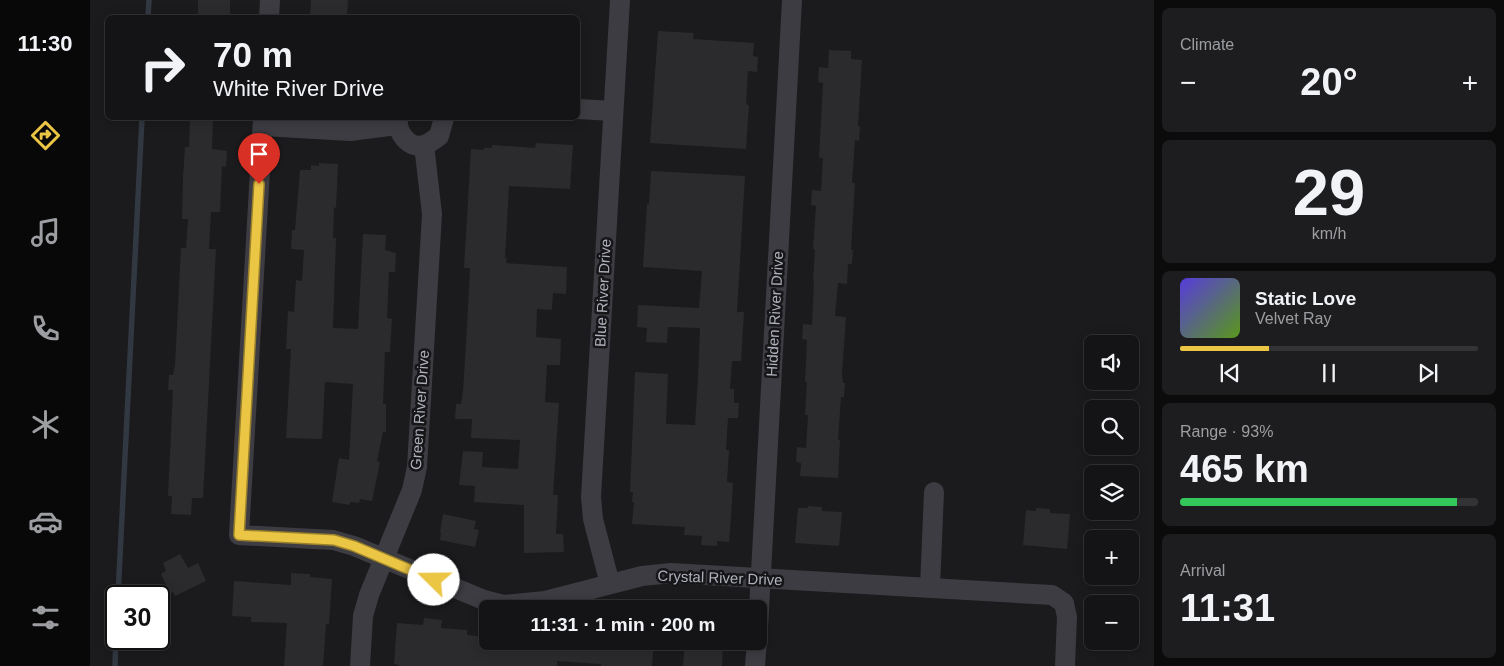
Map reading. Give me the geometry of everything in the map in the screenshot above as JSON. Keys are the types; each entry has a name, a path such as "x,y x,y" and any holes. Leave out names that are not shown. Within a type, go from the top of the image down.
{"street":[{"path":"269,15 270,0"},
{"name":"Blue River Drive","path":"610,584 593,519 591,497 620,0"},
{"name":"Hidden River Drive","path":"759,600 792,0"},
{"path":"580,109 613,111"},
{"path":"263,122 350,131 398,121 402,136 412,144 424,145 439,136 446,120"},
{"name":"Crystal River Drive","path":"263,122 239,535 334,540 354,546 484,600 504,604 545,600 642,576 671,574 1052,595 1064,603 1067,617 1065,666"},
{"name":"Green River Drive","path":"360,666 363,616 412,490 417,467 432,214 424,145"},
{"path":"930,587 934,492"},
{"path":"755,666 756,650"}],"building":[{"path":"198,0 230,0 230,15 198,15"},
{"path":"311,0 348,0 347,15 310,15"},
{"path":"658,31 694,33 693,39 754,43 753,56 758,57 757,72 748,71 746,104 749,105 746,149 650,143"},
{"path":"829,50 851,51 851,59 862,60 858,126 860,126 859,141 855,140 852,183 855,183 851,250 853,250 852,264 848,264 847,284 838,283 835,316 846,317 842,373 843,383 845,383 844,397 841,397 838,478 800,476 801,463 796,462 797,447 806,448 808,415 805,415 807,340 802,339 803,324 812,325 815,249 813,249 816,206 811,205 812,190 821,191 823,158 819,158 823,83 818,82 819,67 828,68"},
{"path":"190,120 213,120 212,149 227,151 226,167 222,166 220,212 211,212 209,249 216,249 203,498 192,498 191,515 171,514 172,496 168,496 173,390 168,390 169,375 173,375 175,365 181,248 186,248 188,219 182,219 183,178 185,147 189,147"},
{"path":"536,143 573,145 570,189 509,186 505,258 507,258 506,263 567,267 566,294 553,293 552,310 537,309 536,337 561,339 560,365 547,365 545,402 559,403 553,495 558,495 556,534 563,534 564,552 524,553 524,505 474,502 475,486 459,485 463,451 483,452 482,467 518,469 520,440 471,438 472,419 455,419 456,404 461,404 463,391 467,326 470,268 464,268 471,149 484,150 484,148 492,148 492,145 535,148"},
{"path":"319,163 338,164 333,238 336,238 333,328 358,329 363,234 386,235 385,250 396,253 395,272 389,272 387,318 392,319 390,352 385,352 383,404 386,404 386,432 383,432 377,461 380,462 372,501 360,499 359,503 350,502 350,505 332,502 339,458 349,460 353,384 325,382 322,439 286,438 291,349 286,349 288,311 294,312 296,280 302,281 304,250 291,249 292,230 295,230 300,170 311,170 311,165 319,166"},
{"path":"651,171 745,176 737,312 744,312 741,361 732,361 730,389 734,389 734,403 739,403 738,418 728,418 726,450 729,450 727,482 733,483 731,516 729,542 717,541 717,546 701,545 702,536 684,535 685,527 632,524 634,502 632,502 633,492 630,492 635,372 668,374 666,424 695,425 698,376 700,328 668,327 667,343 646,342 647,328 637,327 638,305 699,308 702,271 643,267"},
{"path":"808,506 822,507 822,511 842,512 839,546 795,543 798,508 808,508"},
{"path":"1036,508 1050,509 1050,513 1070,514 1067,549 1023,545 1026,510 1036,511"},
{"path":"443,514 476,521 474,529 479,530 475,547 440,540"},
{"path":"180,554 188,568 198,563 206,581 175,596 173,592 170,593 170,585 166,585 161,574 166,571 163,563"},
{"path":"291,573 310,574 310,577 332,579 329,624 326,624 323,666 284,666 287,623 251,622 251,617 232,616 234,581 291,585"},
{"path":"424,618 442,620 441,628 467,630 467,635 479,636 479,650 653,650 652,666 601,666 601,664 557,661 557,666 399,666 394,664 397,623 423,625"},
{"path":"684,650 723,650 722,666 683,666"}],"waterway":[{"path":"148,15 149,0"},
{"path":"119,585 142,120"},
{"path":"115,650 115,666"}],"route":[{"path":"259,184 239,535 334,540 354,546 434,580"}]}
